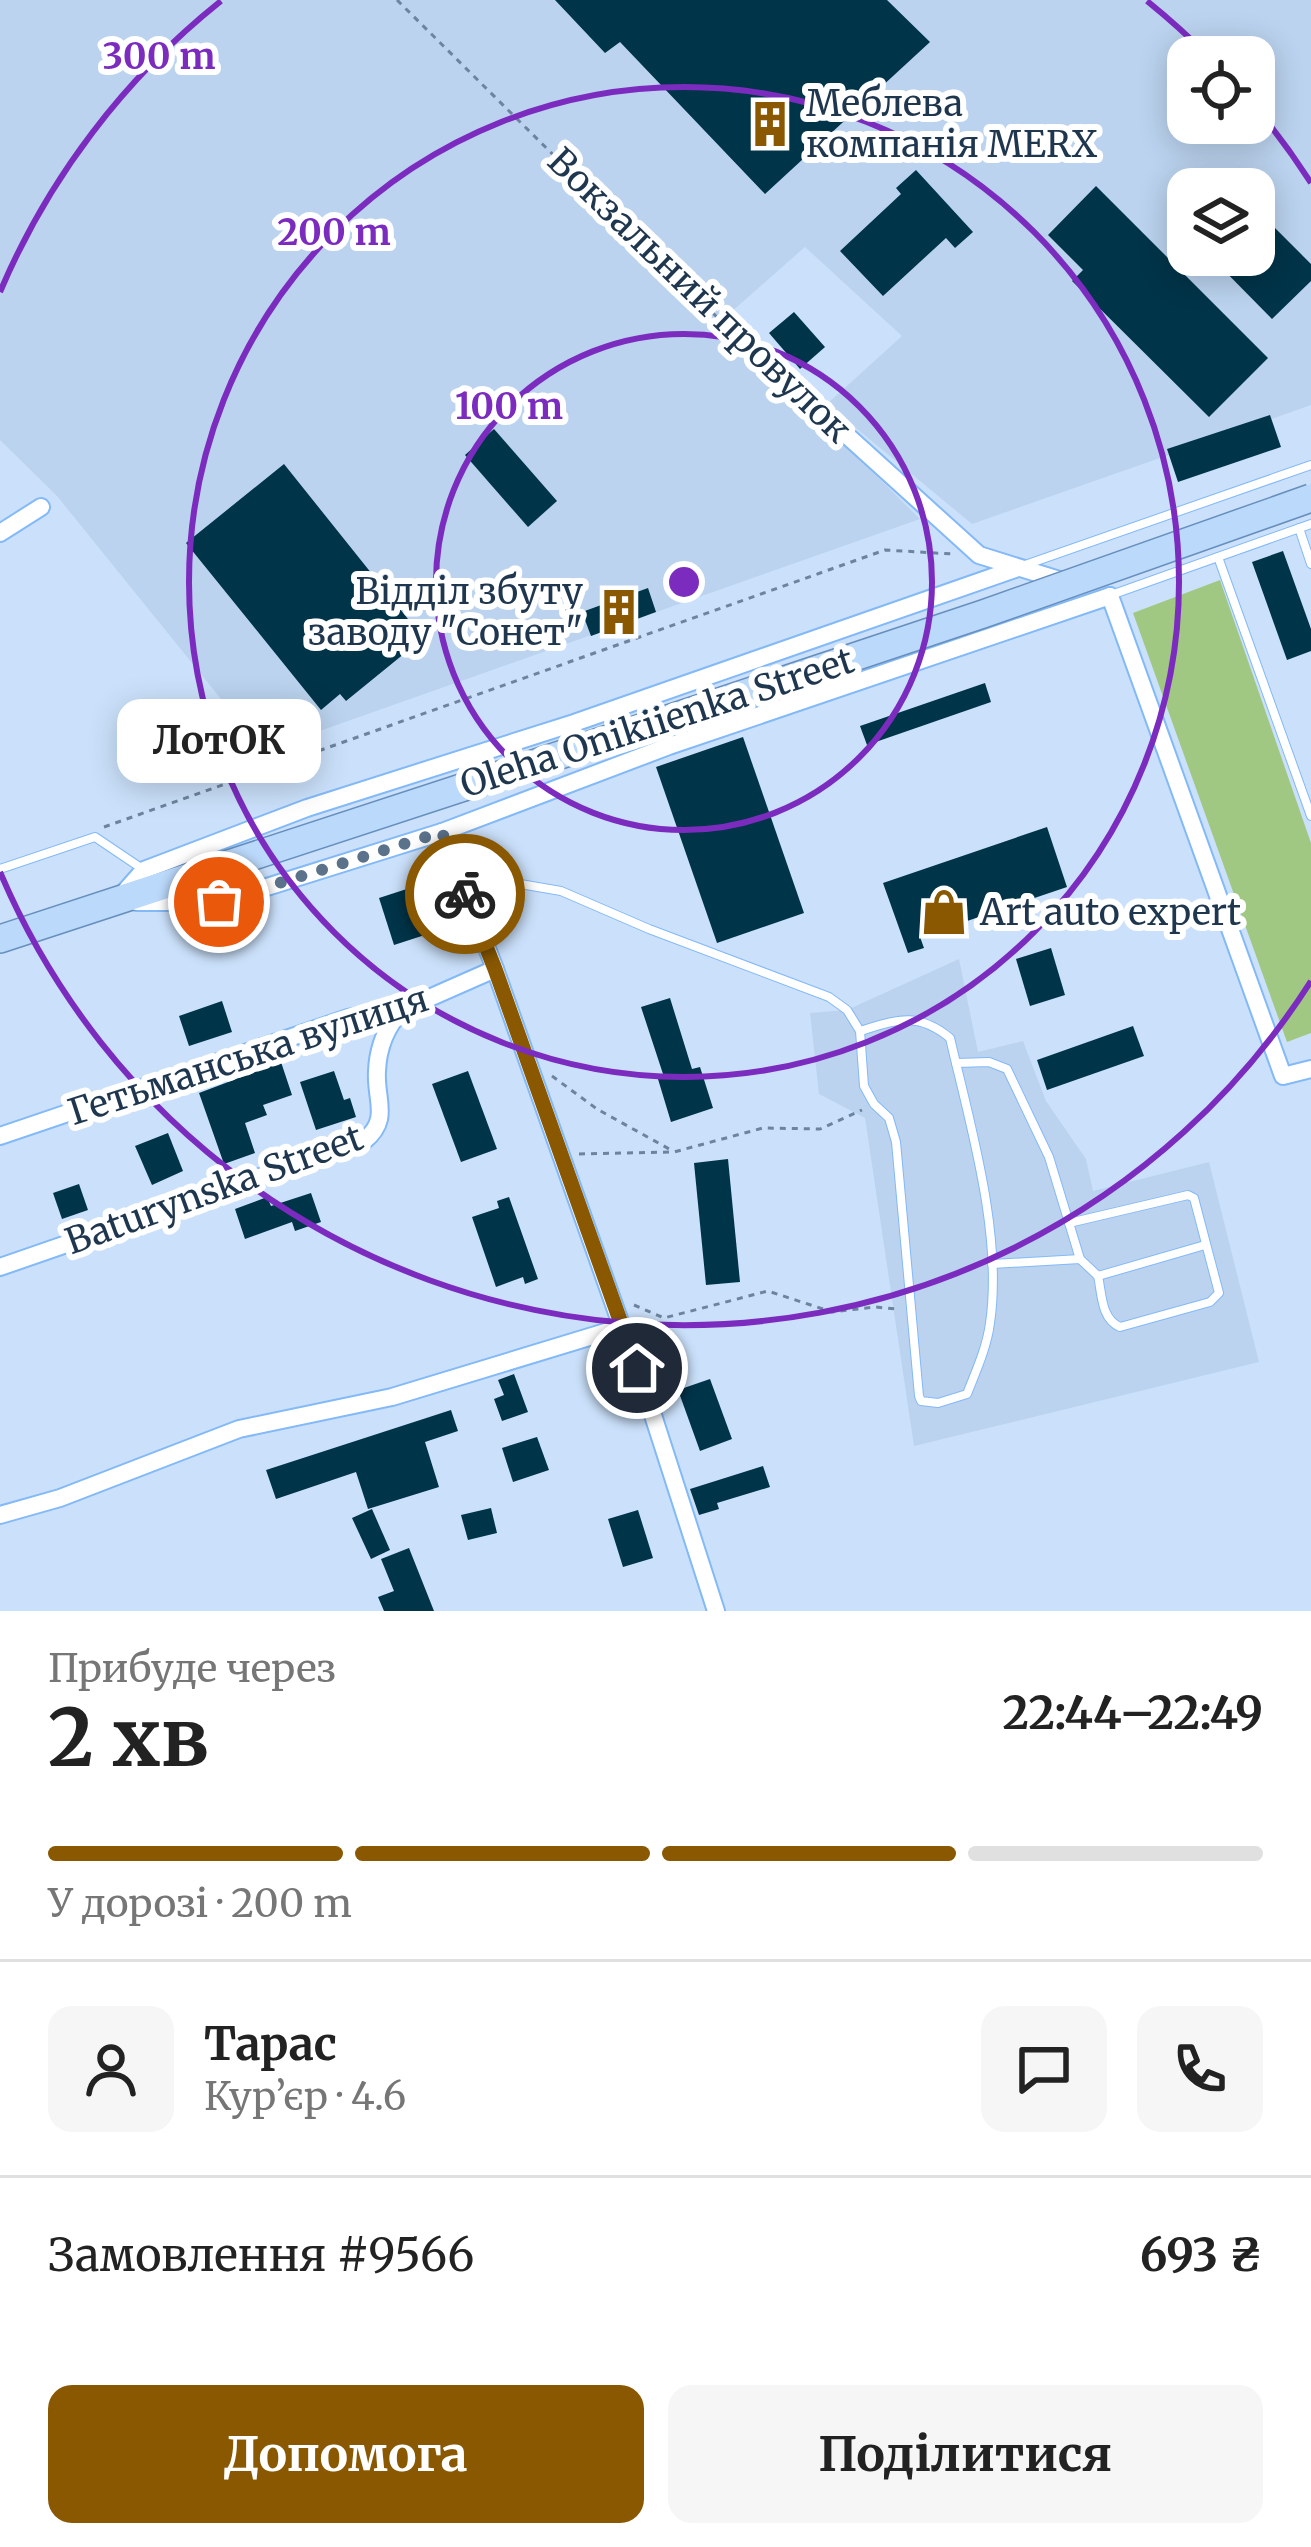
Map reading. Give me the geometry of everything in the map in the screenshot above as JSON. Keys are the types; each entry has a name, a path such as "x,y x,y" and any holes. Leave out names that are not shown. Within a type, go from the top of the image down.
{"main road":[{"name":"Oleha Onikiienka Street","path":"0,939 983,614 1311,497"}],"street":[{"name":"Вокзальний провулок","path":"735,334 979,555 1110,596"},
{"path":"0,533 41,507"},
{"path":"116,902 144,871 307,808 574,723 1018,568"},
{"path":"116,902 219,902 442,832 669,746 1110,596 1283,1076 1311,1070"},
{"path":"651,695 669,746"},
{"name":"Oleha Onikiienka Street","path":"442,832 622,1327 716,1611"},
{"name":"Гетьманська вулиця","path":"0,1136 348,1018 402,1010 495,969"},
{"name":"Baturynska Street","path":"0,1267 364,1141 376,1131 381,1117 376,1069 386,1027 402,1010"},
{"path":"0,1515 60,1498 239,1430 392,1397 622,1327"}],"lane":[{"path":"1018,568 1311,465"},
{"path":"1110,596 1311,524"},
{"path":"1299,528 1311,563"},
{"path":"1219,556 1311,816"},
{"path":"0,869 94,837 144,871"},
{"path":"454,867 561,891 829,997 847,1010 860,1031 865,1086 874,1104 890,1118 896,1142 921,1401 938,1403 967,1394 990,1326 988,1214 950,1038 934,1025 901,1018 860,1031"},
{"path":"956,1064 989,1062 1007,1069 1049,1157 1069,1223 1080,1259 1098,1276 1112,1324 1120,1327 1210,1302 1220,1293 1194,1198 1188,1195 1069,1223"},
{"path":"1098,1276 1205,1245"},
{"path":"992,1264 1080,1259"}],"path":[{"name":"Вокзальний провулок","path":"398,0 735,334"},
{"path":"94,837 105,827 146,812 885,550 979,555"},
{"path":"526,1058 597,1109 674,1152"},
{"path":"560,1154 674,1152 763,1128 820,1129 874,1104"},
{"path":"610,1295 664,1318 768,1291 832,1312 875,1307 911,1310"}],"shaded area":[{"path":"0,0 1311,0 1311,405 972,524 827,404 902,336 805,247 721,321 920,519 263,751 57,496 0,440"},
{"path":"959,959 978,1052 1023,1041 1046,1101 1086,1159 1093,1191 1209,1162 1259,1362 914,1446 865,1118 819,1094 810,1013 847,1010"}],"green space":[{"path":"1220,580 1311,843 1311,1033 1287,1042 1133,613"}],"building":[{"name":"Меблева компанія MERX","path":"555,0 887,0 930,42 765,194 620,42 605,53"},
{"path":"916,170 973,232 955,248 946,238 883,296 840,251 901,194 896,188"},
{"path":"1096,186 1167,257 1167,276 1186,276 1268,358 1209,417 1072,281 1083,270 1048,235"},
{"path":"1275,228 1311,264 1311,281 1272,319 1230,276 1275,276"},
{"path":"794,312 825,347 800,369 769,333"},
{"path":"1270,415 1281,447 1178,482 1167,449"},
{"path":"494,429 557,501 528,527 465,455"},
{"path":"284,464 408,619 390,633 405,653 346,701 340,694 321,710 186,543"},
{"path":"1283,551 1311,629 1311,651 1287,660 1252,562"},
{"name":"Відділ збуту заводу \"Сонет\"","path":"648,588 656,612 591,636 582,612"},
{"path":"985,683 991,702 867,745 860,726"},
{"path":"743,737 804,913 717,943 656,767"},
{"name":"Art auto expert","path":"1047,827 1067,887 920,937 924,948 908,953 883,883"},
{"path":"416,886 431,933 394,945 379,898"},
{"path":"1051,948 1065,995 1030,1006 1016,959"},
{"path":"670,998 692,1069 700,1067 713,1108 671,1122 658,1079 664,1077 641,1007"},
{"path":"222,1001 232,1032 189,1046 179,1016"},
{"path":"1133,1026 1144,1056 1047,1090 1037,1060"},
{"path":"281,1062 292,1095 263,1105 267,1115 245,1123 255,1153 224,1164 199,1093"},
{"path":"334,1071 356,1117 316,1130 300,1082"},
{"path":"468,1071 497,1149 461,1162 432,1084"},
{"path":"168,1133 183,1171 152,1185 135,1146"},
{"path":"728,1159 740,1282 706,1285 694,1163"},
{"path":"79,1184 88,1210 62,1219 53,1193"},
{"path":"311,1193 321,1222 295,1231 292,1222 245,1239 235,1209 267,1197 271,1206"},
{"path":"509,1197 538,1279 525,1284 523,1277 496,1287 472,1217 499,1208 497,1201"},
{"path":"514,1374 528,1412 502,1421 494,1399 504,1395 498,1380"},
{"path":"710,1379 732,1439 700,1451 678,1390"},
{"path":"451,1410 458,1431 425,1442 439,1487 368,1509 356,1472 276,1499 266,1470"},
{"path":"537,1437 549,1470 513,1482 502,1448"},
{"path":"763,1466 770,1487 717,1503 719,1509 699,1515 690,1489"},
{"path":"491,1508 497,1533 468,1540 461,1515"},
{"path":"372,1509 390,1550 371,1559 352,1518"},
{"path":"638,1510 653,1558 623,1567 608,1519"},
{"path":"409,1548 434,1611 384,1611 378,1597 394,1591 381,1559"}],"way so far":[{"path":"219,902 442,832 465,894"}],"place":[{"name":"Меблева компанія MERX","path":"770,124"},
{"name":"Відділ збуту заводу \"Сонет\"","path":"619,612"},
{"name":"ЛотОК","path":"219,902"},
{"name":"Art auto expert","path":"944,912"}],"route":[{"path":"465,894 637,1368"}]}
